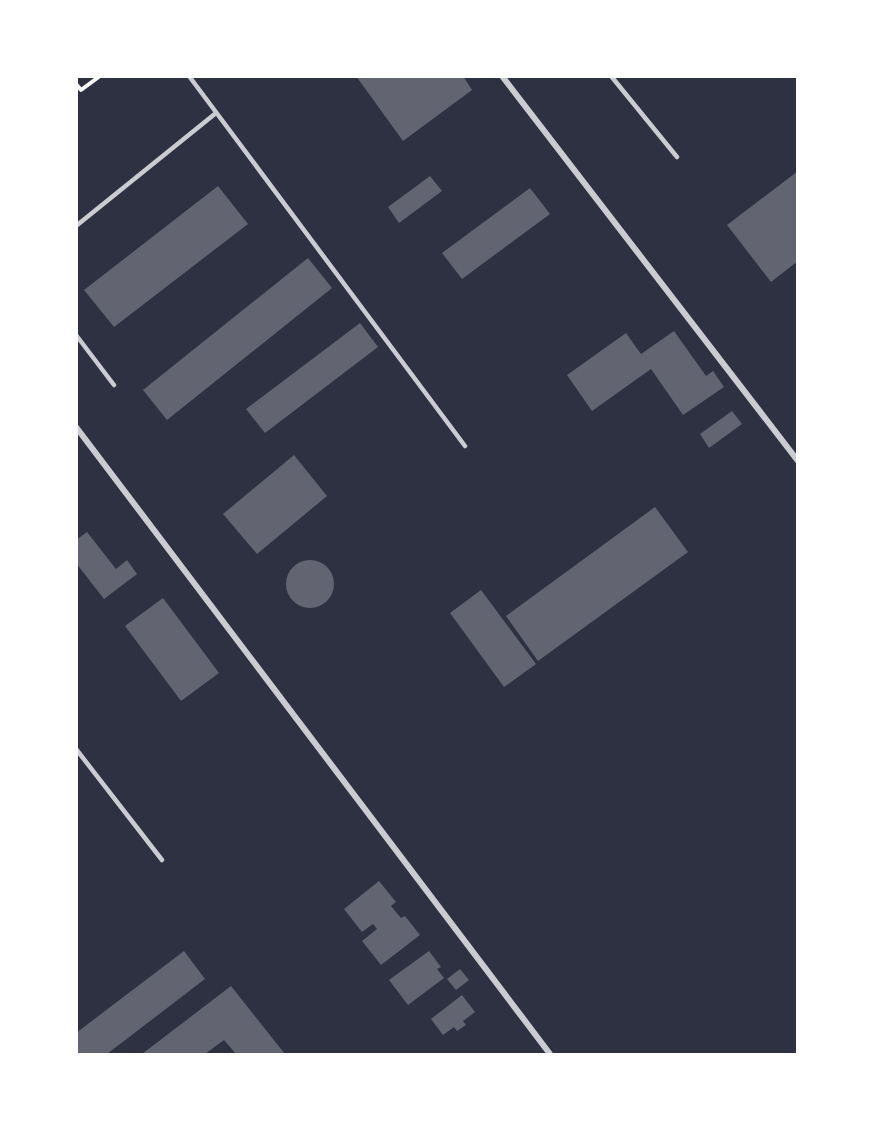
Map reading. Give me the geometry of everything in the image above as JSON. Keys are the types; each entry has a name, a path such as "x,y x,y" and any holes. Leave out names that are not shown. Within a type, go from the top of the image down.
{"street":[{"path":"502,76 798,461"},
{"path":"76,427 550,1054"}],"lane":[{"path":"189,76 465,446"},
{"path":"611,76 677,157"},
{"path":"76,226 216,113"},
{"path":"76,335 114,385"},
{"path":"76,749 162,860"}],"path":[{"path":"76,84 81,90 100,76"}],"building":[{"path":"356,76 463,76 472,90 403,141"},
{"path":"798,171 798,261 771,282 727,225"},
{"path":"430,176 442,191 399,223 388,207"},
{"path":"218,186 248,224 114,327 84,290"},
{"path":"530,188 550,214 462,279 442,253"},
{"path":"308,258 332,288 167,420 143,390"},
{"path":"360,323 378,347 265,433 246,409"},
{"path":"674,331 706,376 713,371 724,387 683,415 651,369 592,411 567,375 626,333 641,354"},
{"path":"732,411 742,424 709,448 700,434"},
{"path":"294,455 327,496 257,554 223,514"},
{"path":"655,507 688,552 538,661 506,616"},
{"path":"87,532 116,569 127,560 137,574 104,599 76,563 76,540"},
{"path":"310,560 327,567 334,584 327,601 310,608 293,601 286,584 293,567"},
{"path":"481,590 536,664 504,687 450,613"},
{"path":"163,598 219,673 181,701 125,626"},
{"path":"379,881 396,902 391,906 401,918 405,916 420,935 381,965 362,941 377,929 373,924 362,932 344,909"},
{"path":"184,951 205,979 107,1054 76,1054 76,1033"},
{"path":"429,951 441,967 437,969 444,978 408,1005 389,980"},
{"path":"460,969 469,980 456,990 447,979"},
{"path":"231,986 285,1054 236,1054 224,1040 205,1054 142,1054"},
{"path":"462,995 475,1012 463,1021 466,1025 457,1031 454,1027 443,1035 431,1019"}]}
